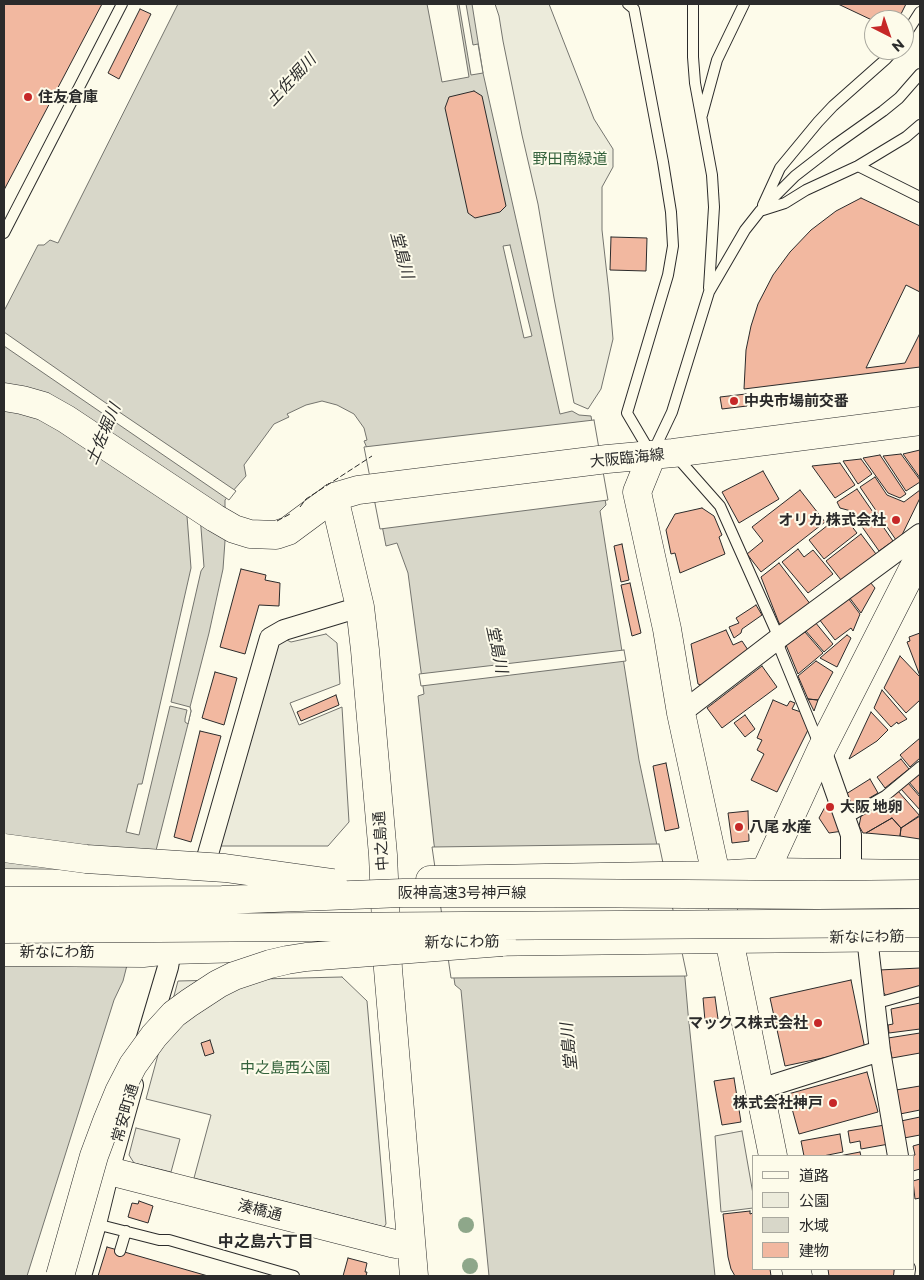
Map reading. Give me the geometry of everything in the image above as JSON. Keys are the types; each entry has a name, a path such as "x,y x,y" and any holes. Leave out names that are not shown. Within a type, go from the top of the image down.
{"main road":[{"path":"4,397 43,406 66,419 215,518 234,529 250,534 276,535 288,532 346,494"},
{"name":"大阪臨海線","path":"346,494 608,459 662,454 920,421"},
{"path":"662,454 637,492 667,629 681,713 773,1155"},
{"name":"中之島通","path":"346,494 366,650 404,884 387,944 414,1276"},
{"path":"765,872 821,750 920,556"},
{"path":"4,848 86,859 224,868 404,884"},
{"path":"4,883 404,884 765,872 920,874"},
{"name":"阪神高速3号神戸線","path":"4,901 222,900 404,884 553,892 808,895 920,894"},
{"path":"4,929 920,923"},
{"path":"60,1276 94,1156 119,1092 133,1065 154,1036 174,1014 218,984 234,976 278,962 306,957 553,938 668,925"},
{"name":"新なにわ筋","path":"4,952 143,953 171,950 433,942 920,937"},
{"name":"湊橋通","path":"109,1171 391,1243 411,1242"}],"street":[{"path":"681,713 920,534"},
{"path":"198,884 270,638 284,630 360,608"},
{"path":"821,750 851,835 851,874"},
{"path":"867,937 880,1052 898,1155"},
{"name":"常安町通","path":"81,1276 109,1171 168,967 171,950"},
{"path":"760,1089 880,1052"}],"lane":[{"path":"4,233 122,4"},
{"path":"693,4 695,83 712,174 714,207 709,292"},
{"path":"701,118 717,60 744,4"},
{"path":"634,5 663,162 673,246 668,275 627,413 662,454 720,506 779,638 780,649 821,750"},
{"path":"760,210 780,168 818,122 833,106 885,60"},
{"path":"662,454 672,412 709,292 745,230 760,210 795,176 899,98 920,74"},
{"path":"760,210 785,203 806,190 858,166 906,137 920,125"},
{"path":"858,166 920,197"},
{"path":"846,819 885,796 920,767"},
{"path":"874,1004 920,991"},
{"path":"96,1224 159,1240 169,1240 294,1276"},
{"path":"120,1251 126,1231"}],"green space":[{"name":"野田南緑道","path":"495,4 549,4 594,119 613,149 613,167 602,187 602,230 613,339 601,389 588,409 574,403 538,204"},
{"path":"326,634 337,643 340,684 290,703 299,725 342,707 349,822 328,846 217,846 275,645 285,639 291,642"},
{"name":"中之島西公園","path":"342,977 367,1001 386,1224 384,1227 194,1178 211,1115 146,1099 178,981"}],"shaded area":[{"path":"136,1128 180,1139 171,1172 134,1163 129,1155"},
{"path":"742,1131 752,1188 752,1208 721,1212 715,1136"}],"water":[{"path":"178,4 472,4 483,73 560,414 572,411 579,415 591,416 606,505 600,511 639,760 685,978 715,1276 489,1276 461,990 455,985 434,844 418,696 424,694 408,573 397,543 386,546 367,448 364,441 367,440 364,428 354,414 337,405 322,401 306,405 287,414 289,417 274,424 244,465 246,476 225,500 223,569 190,707 188,724 123,981 114,1000 27,1276 4,1276 4,311 38,245 44,245 50,240 58,243"}],"pier":[{"path":"427,4 457,4 469,77 442,82"},
{"path":"459,4 466,4 473,45 478,44 483,73 471,75"},
{"path":"510,245 532,336 524,338 503,246"},
{"path":"4,332 236,491 229,500 4,346"},
{"path":"594,420 608,500 380,529 364,447"},
{"path":"200,515 204,567 201,571 171,702 190,707 191,711 188,724 185,722 187,710 170,706 139,835 126,832 138,784 142,784 191,568 187,516"},
{"path":"624,650 626,661 421,686 419,674"},
{"path":"659,844 687,976 451,978 432,847"}],"building":[{"name":"住友倉庫","path":"4,4 102,4 4,190"},
{"path":"838,4 906,4 903,10 864,10 864,16"},
{"path":"140,9 151,14 119,79 108,73"},
{"path":"474,91 482,96 506,206 500,212 475,218 468,213 445,108 449,97"},
{"path":"861,198 920,226 920,292 906,285 866,368 905,363 920,333 920,367 744,389 746,350 751,326 758,304 773,275 790,252 811,230 836,211"},
{"path":"611,237 647,238 646,271 610,270"},
{"name":"中央市場前交番","path":"746,394 747,406 722,409 720,397"},
{"path":"920,450 920,478 903,454"},
{"path":"901,454 920,480 920,482 906,491 883,456"},
{"path":"880,455 906,494 900,498 888,493 863,458"},
{"path":"861,459 872,474 858,484 843,461"},
{"path":"840,463 855,485 835,498 812,466"},
{"path":"763,471 779,499 739,523 722,492"},
{"name":"オリカ 株式会社","path":"875,477 887,495 904,502 920,490 920,498 900,539 896,540 860,487"},
{"path":"857,489 893,541 879,551 851,511 840,508 837,502"},
{"path":"800,490 825,522 761,572 747,554 763,541 752,527"},
{"path":"702,508 714,516 722,535 719,537 725,554 680,573 675,553 671,554 666,530 675,514"},
{"path":"842,514 857,533 824,559 809,540"},
{"path":"861,534 876,554 841,580 826,561"},
{"path":"622,544 629,580 621,582 614,546"},
{"path":"798,549 804,557 813,550 833,574 808,593 782,562"},
{"path":"779,563 811,605 784,626 779,623 761,577"},
{"path":"241,569 266,575 265,580 280,583 279,606 259,605 245,654 220,647"},
{"path":"870,582 875,588 861,613 849,597"},
{"path":"630,583 641,633 632,636 621,585"},
{"path":"848,598 860,614 853,631 851,628 835,640 819,619"},
{"path":"756,605 762,615 742,629 741,633 734,638 729,627 739,623 736,618"},
{"path":"815,622 833,644 824,652 805,630"},
{"path":"726,630 733,645 742,641 750,653 703,686 698,684 691,644"},
{"path":"805,632 823,653 798,674 786,645"},
{"path":"920,633 920,676 907,642 910,641 909,637"},
{"path":"847,635 851,638 837,667 820,658"},
{"path":"900,656 920,677 920,700 906,713 884,688"},
{"path":"816,661 833,672 818,700 808,699 798,676"},
{"path":"762,666 777,687 722,728 707,708"},
{"path":"215,672 237,678 224,725 202,718"},
{"path":"882,690 907,719 898,724 897,722 891,727 874,708"},
{"path":"336,695 339,705 301,721 297,712"},
{"path":"808,699 818,700 814,711"},
{"path":"773,700 787,706 790,701 795,703 792,709 801,712 808,730 777,792 751,780 764,754 757,750 762,740 757,738"},
{"path":"871,712 888,730 877,741 849,759"},
{"path":"745,715 755,729 745,737 734,723"},
{"path":"200,731 221,736 191,842 174,837"},
{"path":"920,738 920,758 910,767 900,755"},
{"path":"901,759 909,769 885,788 877,777"},
{"path":"666,763 679,828 665,831 653,766"},
{"path":"920,774 920,795 909,782"},
{"path":"870,779 878,793 854,807 846,794"},
{"path":"908,783 920,797 920,810 901,789"},
{"path":"898,791 920,816 901,828 892,818 863,833 859,826 861,816"},
{"name":"大阪 地卵","path":"831,796 843,831 829,833 819,818"},
{"name":"八尾 水産","path":"748,811 749,841 732,843 728,813"},
{"path":"920,815 920,839 900,836 901,828"},
{"path":"892,818 901,828 900,836 866,833"},
{"path":"920,968 920,989 887,997 880,988 879,970"},
{"name":"マックス株式会社","path":"851,980 865,1049 785,1066 770,998"},
{"path":"715,997 718,1019 705,1021 703,998"},
{"path":"920,1003 920,1029 889,1033 888,1025 893,1024 891,1009"},
{"path":"920,1033 920,1053 892,1058 888,1038"},
{"path":"210,1040 214,1053 205,1056 201,1043"},
{"name":"株式会社神戸","path":"867,1072 878,1112 799,1134 788,1094"},
{"path":"734,1078 741,1122 722,1125 714,1081"},
{"path":"920,1086 920,1110 900,1114 896,1090"},
{"path":"920,1117 920,1135 904,1138 901,1121"},
{"path":"885,1125 889,1144 861,1149 860,1141 850,1143 848,1131"},
{"path":"840,1134 843,1152 828,1155 804,1155 801,1141"},
{"path":"920,1144 920,1169 914,1171 915,1155 913,1146"},
{"path":"860,1152 861,1155 844,1155"},
{"path":"920,1179 920,1198 915,1199 914,1190 914,1181"},
{"path":"139,1201 153,1206 148,1223 128,1217 132,1203 138,1204"},
{"path":"750,1211 750,1214 752,1213 752,1270 770,1270 771,1276 735,1276 728,1257 723,1214"},
{"path":"107,1247 208,1276 98,1276"},
{"path":"348,1258 367,1263 366,1276 343,1276"},
{"path":"828,1270 894,1270 895,1276 829,1276"}],"fence":[{"path":"300,507 306,499 372,456"},
{"path":"277,521 290,514"}],"place":[{"name":"住友倉庫","path":"28,97"},
{"name":"中央市場前交番","path":"734,401"},
{"name":"オリカ 株式会社","path":"896,520"},
{"name":"大阪 地卵","path":"830,807"},
{"name":"八尾 水産","path":"739,827"},
{"name":"マックス株式会社","path":"818,1023"},
{"name":"株式会社神戸","path":"833,1103"}],"district":[{"name":"中之島六丁目","path":"266,1242"}],"water label":[{"name":"土佐堀川","path":"291,80"},
{"name":"堂島川","path":"402,255"},
{"name":"土佐堀川","path":"103,434"},
{"name":"堂島川","path":"497,649"},
{"name":"堂島川","path":"569,1047"}]}
